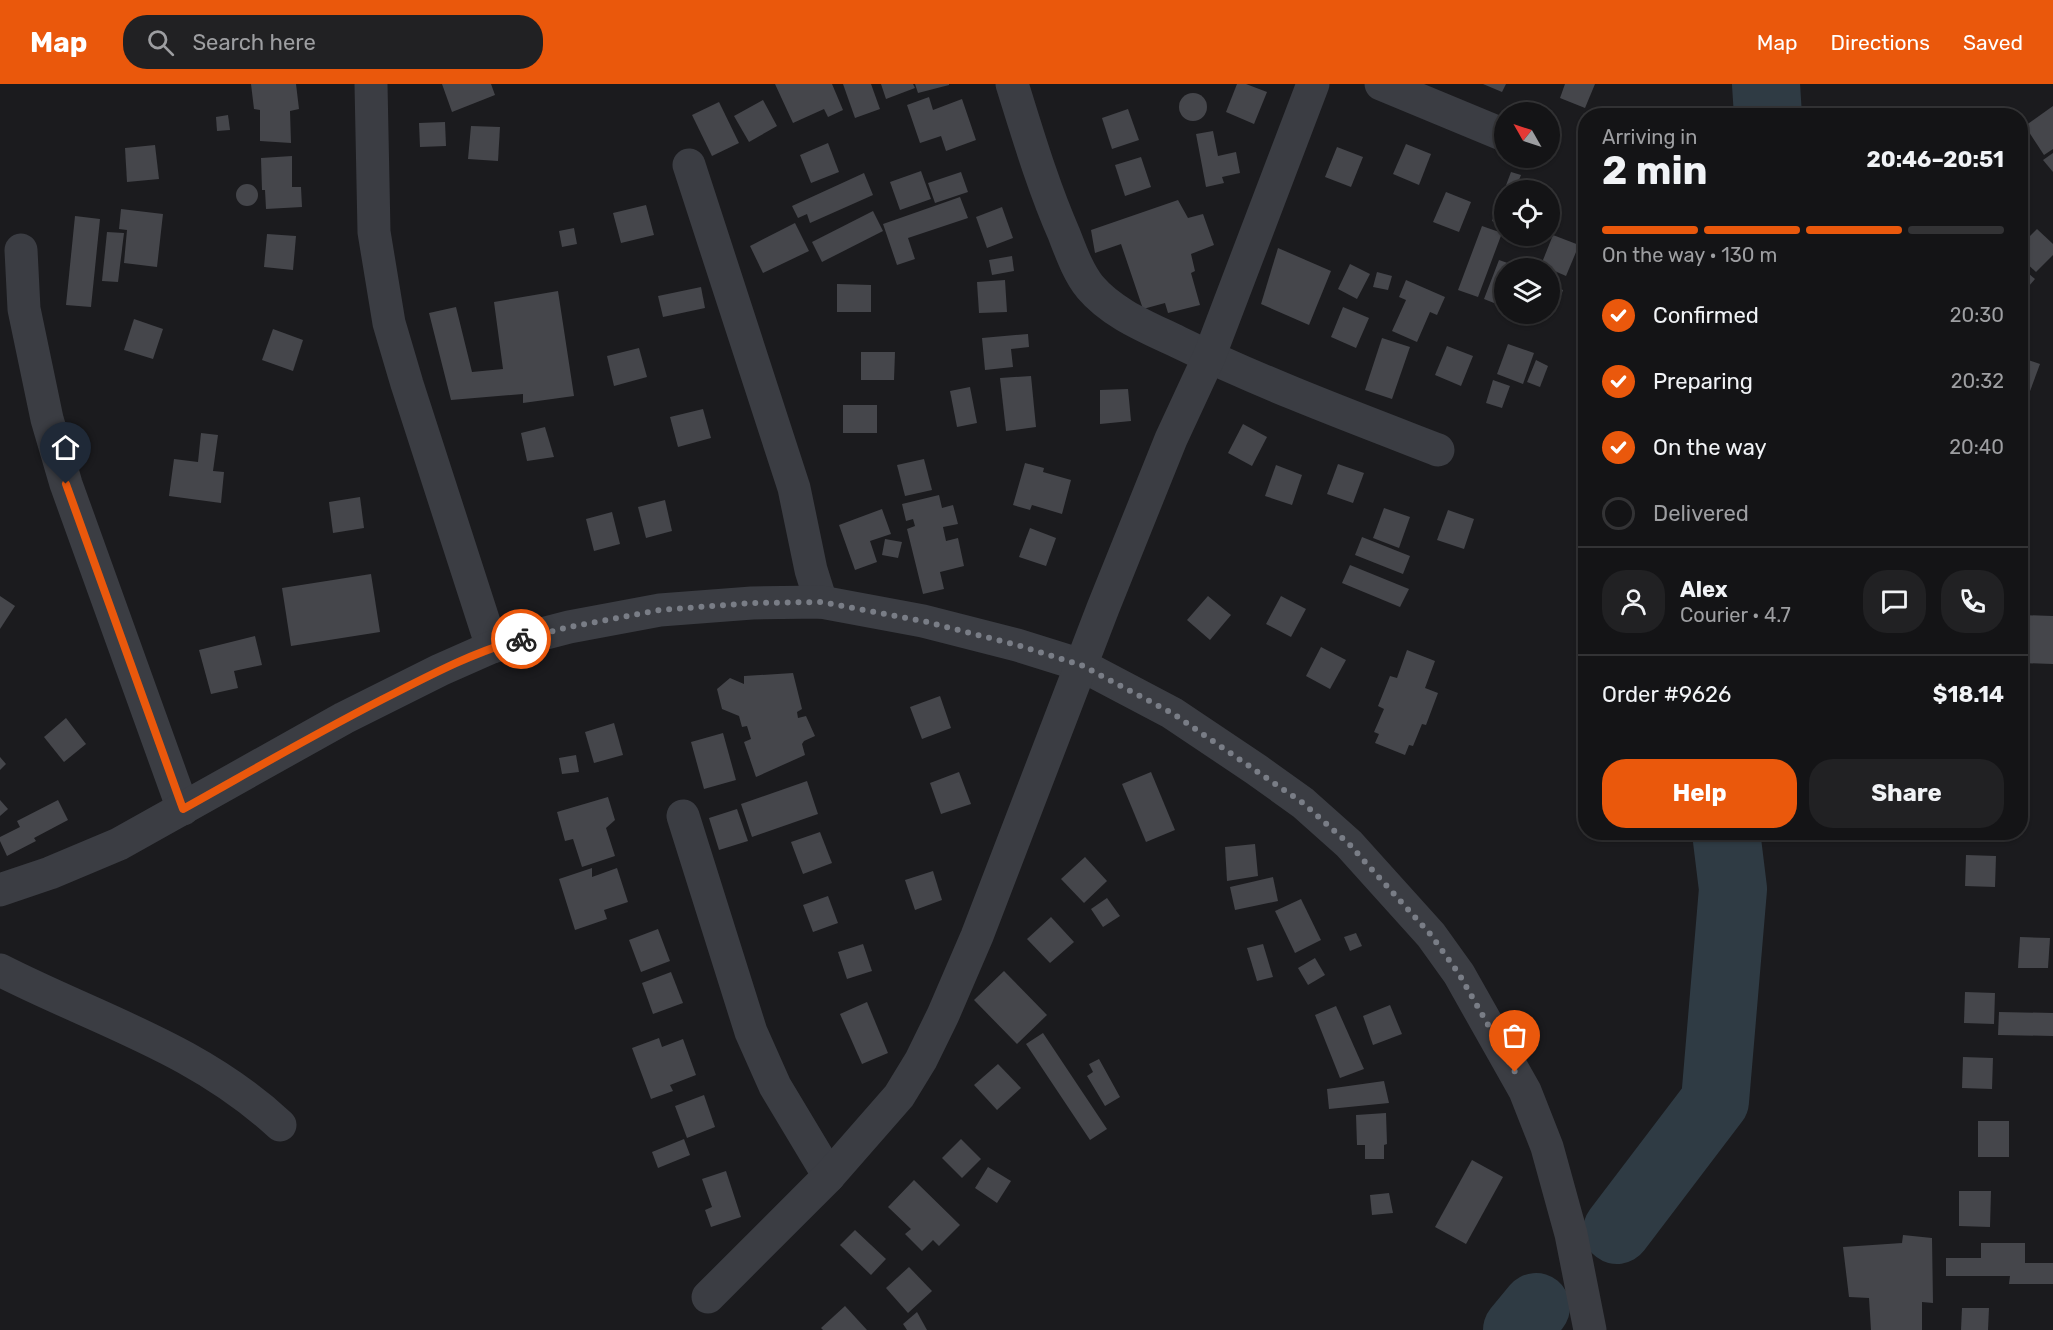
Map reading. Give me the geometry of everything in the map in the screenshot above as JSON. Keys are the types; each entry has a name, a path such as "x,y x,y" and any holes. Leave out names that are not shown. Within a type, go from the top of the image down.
{"street":[{"path":"371,84 374,232 389,323 410,395 492,647"},
{"path":"1012,84 1050,202 1075,262 1089,286 1105,302 1127,318 1209,357 1311,401 1438,450"},
{"path":"708,1297 829,1176 899,1096 944,1015 1171,439 1209,357 1313,84"},
{"path":"1381,84 1494,131"},
{"path":"690,165 794,488 811,570 821,602"},
{"path":"21,250 12,313 66,484 183,809"},
{"path":"0,890 50,873 119,844 344,718 440,670 492,647 569,627 660,610 752,603 821,602 923,621 1017,645 1081,665 1172,713 1303,803 1349,844 1431,935 1459,974 1525,1091 1546,1147 1571,1234 1590,1330"},
{"path":"683,816 751,1032 775,1086 829,1176"},
{"path":"0,970 115,1022 201,1065 255,1102 280,1125"}],"building":[{"path":"251,84 296,84 299,109 290,111 291,143 260,141 260,110 254,109"},
{"path":"442,84 491,84 495,95 452,112"},
{"path":"775,84 832,84 843,110 828,117 824,109 793,123"},
{"path":"843,84 871,84 880,109 855,118"},
{"path":"881,84 913,84 915,88 886,99"},
{"path":"915,84 949,84 949,85 918,93"},
{"path":"1237,84 1246,84 1267,92 1254,124 1226,112"},
{"path":"1483,84 1506,84 1502,92"},
{"path":"1565,84 1595,84 1585,108 1560,98"},
{"path":"1193,93 1203,97 1207,107 1203,117 1193,121 1183,117 1179,107 1183,97"},
{"path":"929,97 933,110 962,99 976,140 946,151 941,136 920,143 907,105"},
{"path":"763,100 777,126 749,142 734,116"},
{"path":"719,102 739,143 712,156 692,115"},
{"path":"2053,106 2053,149 2044,155 2028,131 2028,124"},
{"path":"1128,109 1139,140 1112,149 1102,118"},
{"path":"228,115 230,130 217,131 216,117"},
{"path":"445,122 446,146 420,147 419,123"},
{"path":"471,126 500,127 498,161 468,159"},
{"path":"1213,131 1218,156 1236,152 1240,173 1222,177 1224,183 1206,187 1196,134"},
{"path":"828,143 839,172 811,183 800,155"},
{"path":"1406,144 1431,154 1419,185 1393,174"},
{"path":"155,145 159,179 127,182 125,148"},
{"path":"1337,147 1363,157 1351,187 1325,177"},
{"path":"2053,153 2053,172 2043,160"},
{"path":"292,156 292,187 301,187 302,207 266,209 265,190 262,190 261,158"},
{"path":"1141,157 1151,187 1125,196 1115,165"},
{"path":"921,171 931,199 900,210 890,182"},
{"path":"961,172 968,192 935,203 928,183"},
{"path":"1511,172 1521,175 1519,180 1508,180"},
{"path":"864,173 873,195 810,223 807,214 798,218 792,206"},
{"path":"243,184 251,184 258,191 258,199 251,206 243,206 236,199 236,191"},
{"path":"1446,192 1471,202 1459,232 1433,222"},
{"path":"960,197 968,218 908,238 915,259 897,265 883,224"},
{"path":"1178,200 1188,218 1203,214 1214,245 1191,254 1195,271 1191,273 1200,305 1168,313 1165,303 1143,309 1121,244 1095,253 1091,230"},
{"path":"646,205 654,235 621,243 613,213"},
{"path":"1002,207 1013,238 987,248 976,217"},
{"path":"121,209 163,214 157,267 124,263 127,230 119,229"},
{"path":"873,211 883,231 822,262 812,242"},
{"path":"75,216 100,219 91,307 66,305"},
{"path":"795,223 809,251 763,273 750,246"},
{"path":"1482,226 1494,230 1494,246 1497,246 1478,297 1458,290"},
{"path":"574,228 577,244 562,247 559,231"},
{"path":"2037,229 2053,244 2053,255 2036,272 2028,264 2028,238"},
{"path":"107,232 124,233 118,282 102,281"},
{"path":"267,234 296,236 293,270 264,267"},
{"path":"1560,238 1578,245 1566,276 1560,273 1560,258 1544,258 1549,246 1560,246"},
{"path":"1278,248 1331,271 1309,325 1261,304"},
{"path":"1012,256 1014,271 992,275 989,260"},
{"path":"1350,264 1370,274 1357,299 1338,289"},
{"path":"1377,272 1392,276 1388,290 1373,287"},
{"path":"1494,273 1494,303 1484,299"},
{"path":"2028,273 2035,279 2028,287"},
{"path":"1005,280 1007,312 979,313 977,282"},
{"path":"1406,280 1445,297 1437,315 1430,312 1417,342 1392,331 1406,300 1399,297"},
{"path":"837,284 871,285 871,312 837,312"},
{"path":"701,287 705,308 663,317 658,296"},
{"path":"558,291 574,396 523,403 523,394 451,400 429,313 456,307 472,372 503,369 494,302"},
{"path":"1343,307 1369,318 1356,348 1331,337"},
{"path":"134,319 163,329 153,359 124,350"},
{"path":"273,329 303,340 293,371 262,360"},
{"path":"1028,334 1029,347 1011,349 1013,367 985,370 982,338"},
{"path":"1382,338 1410,347 1392,399 1365,390"},
{"path":"1508,344 1534,353 1523,384 1497,374"},
{"path":"1447,346 1473,356 1461,386 1435,375"},
{"path":"639,348 647,377 614,386 607,356"},
{"path":"861,352 895,352 894,380 861,380"},
{"path":"1536,360 1548,366 1540,387 1527,382"},
{"path":"2028,360 2040,364 2028,394"},
{"path":"1031,376 1036,427 1006,431 1000,378"},
{"path":"1493,380 1510,386 1502,408 1486,403"},
{"path":"970,387 977,423 957,427 950,391"},
{"path":"1128,389 1131,421 1100,424 1100,390"},
{"path":"843,405 877,405 877,433 843,433"},
{"path":"703,409 711,438 678,447 670,417"},
{"path":"1243,424 1267,437 1252,466 1228,453"},
{"path":"545,427 554,457 527,461 521,433"},
{"path":"201,433 218,435 213,471 224,472 221,503 169,496 174,459 198,462"},
{"path":"924,459 932,490 905,496 897,465"},
{"path":"1025,463 1044,468 1043,472 1071,480 1062,514 1032,505 1030,510 1013,505"},
{"path":"1338,464 1364,473 1353,503 1327,494"},
{"path":"1276,465 1302,475 1292,505 1265,496"},
{"path":"939,495 942,508 953,505 958,524 943,527 946,541 958,538 964,566 940,572 944,589 923,594 907,529 915,526 913,519 906,521 902,504"},
{"path":"360,497 364,528 333,533 329,502"},
{"path":"665,500 672,531 646,538 638,507"},
{"path":"1384,508 1410,517 1399,548 1373,538"},
{"path":"882,509 891,534 870,541 877,562 855,570 839,525"},
{"path":"1448,510 1474,519 1464,549 1437,540"},
{"path":"612,512 620,544 594,551 586,519"},
{"path":"1030,528 1056,538 1046,566 1019,557"},
{"path":"1362,537 1410,556 1403,574 1355,555"},
{"path":"885,539 902,542 898,558 882,555"},
{"path":"1350,565 1409,589 1400,607 1342,583"},
{"path":"371,574 380,632 291,646 282,588"},
{"path":"0,596 15,606 0,629"},
{"path":"1208,596 1231,615 1210,640 1187,620"},
{"path":"1281,596 1306,609 1291,637 1266,624"},
{"path":"2028,615 2053,616 2053,664 2028,663"},
{"path":"255,636 262,665 234,671 238,688 211,694 199,650"},
{"path":"1321,647 1346,660 1330,689 1306,676"},
{"path":"1407,650 1435,661 1425,688 1438,693 1426,725 1422,724 1413,746 1409,745 1405,755 1375,743 1379,734 1374,732 1384,709 1378,706 1390,676 1397,678"},
{"path":"793,673 802,709 797,712 798,718 806,716 815,736 802,744 805,755 756,777 744,742 751,739 747,726 742,727 739,716 722,709 717,689 730,678 744,684 744,676"},
{"path":"940,696 951,728 922,739 910,707"},
{"path":"66,718 86,744 64,762 44,737"},
{"path":"614,723 623,755 594,763 585,732"},
{"path":"723,733 736,780 704,789 691,742"},
{"path":"576,755 579,772 562,774 559,758"},
{"path":"0,757 6,764 0,770"},
{"path":"959,772 971,804 941,814 930,783"},
{"path":"1151,772 1175,830 1146,842 1122,784"},
{"path":"807,781 818,814 752,837 741,804"},
{"path":"608,797 615,820 606,828 615,856 582,867 573,839 565,841 557,812"},
{"path":"0,800 8,809 0,816"},
{"path":"58,800 68,820 34,838 36,841 7,856 0,837 20,827 17,821"},
{"path":"737,809 748,841 719,850 709,818"},
{"path":"820,832 832,863 803,874 791,842"},
{"path":"1255,844 1258,876 1227,881 1225,847"},
{"path":"1966,855 1996,856 1995,887 1965,886"},
{"path":"1085,857 1107,881 1084,903 1061,879"},
{"path":"592,868 592,877 617,868 628,902 604,910 607,919 575,930 559,879"},
{"path":"933,871 942,900 915,910 905,880"},
{"path":"1273,877 1278,901 1235,910 1230,887"},
{"path":"828,896 838,923 813,932 803,905"},
{"path":"1107,898 1120,916 1103,927 1091,909"},
{"path":"1301,899 1321,940 1295,953 1275,911"},
{"path":"1051,917 1074,942 1050,963 1027,939"},
{"path":"658,929 670,961 641,972 629,940"},
{"path":"1356,933 1362,946 1350,951 1344,937"},
{"path":"2020,937 2050,938 2048,968 2018,968"},
{"path":"863,944 872,971 847,979 838,952"},
{"path":"1263,944 1273,977 1257,981 1247,948"},
{"path":"1315,958 1325,975 1308,985 1298,968"},
{"path":"1004,971 1047,1015 1017,1044 974,1000"},
{"path":"671,972 683,1003 653,1014 642,983"},
{"path":"1965,992 1995,993 1994,1024 1964,1023"},
{"path":"867,1002 888,1053 862,1064 840,1014"},
{"path":"1390,1005 1402,1034 1373,1045 1363,1016"},
{"path":"1336,1006 1364,1069 1340,1078 1315,1015"},
{"path":"1999,1012 2053,1013 2053,1036 1998,1035"},
{"path":"1043,1033 1107,1129 1090,1140 1026,1044"},
{"path":"659,1038 662,1047 683,1039 696,1075 670,1085 673,1091 651,1099 632,1048"},
{"path":"1963,1057 1993,1058 1992,1089 1962,1088"},
{"path":"1099,1059 1120,1097 1105,1106 1087,1076 1093,1072 1089,1064"},
{"path":"998,1064 1021,1088 997,1110 974,1085"},
{"path":"1384,1081 1389,1103 1329,1109 1327,1089"},
{"path":"704,1095 715,1127 687,1138 675,1106"},
{"path":"1386,1113 1387,1144 1384,1145 1384,1159 1365,1159 1365,1145 1357,1145 1356,1115"},
{"path":"1978,1121 2009,1121 2009,1157 1978,1157"},
{"path":"684,1139 690,1155 658,1168 652,1152"},
{"path":"961,1139 981,1159 962,1178 942,1158"},
{"path":"1472,1160 1503,1177 1466,1244 1435,1227"},
{"path":"988,1167 1011,1181 997,1203 975,1188"},
{"path":"726,1171 741,1217 711,1227 705,1210 712,1207 702,1179"},
{"path":"914,1180 960,1225 939,1246 933,1240 922,1251 905,1234 911,1229 888,1207"},
{"path":"1959,1191 1991,1191 1990,1227 1959,1226"},
{"path":"1389,1193 1393,1213 1372,1215 1370,1195"},
{"path":"855,1230 886,1259 871,1275 840,1245"},
{"path":"1903,1235 1932,1238 1933,1303 1922,1302 1922,1330 1871,1330 1869,1298 1849,1297 1843,1247 1902,1243"},
{"path":"1981,1243 2025,1243 2025,1263 2053,1263 2053,1284 2009,1284 2010,1276 1946,1276 1946,1258 1981,1258"},
{"path":"909,1267 932,1291 908,1313 886,1288"},
{"path":"845,1306 867,1330 823,1330 821,1328"},
{"path":"1962,1308 1989,1308 1988,1330 1961,1330"},
{"path":"917,1312 927,1330 907,1330 903,1324"}],"waterway":[{"path":"1766,84 1768,108"},
{"path":"1617,1230 1715,1101 1733,889 1727,840"},
{"path":"1517,1330 1536,1307"}],"way so far":[{"path":"521,639 569,627 660,610 752,603 821,602 923,621 1017,645 1081,665 1172,713 1303,803 1349,844 1431,935 1459,974 1515,1072"}],"route":[{"path":"66,484 183,809 344,718 440,670 492,647 521,639"}]}
